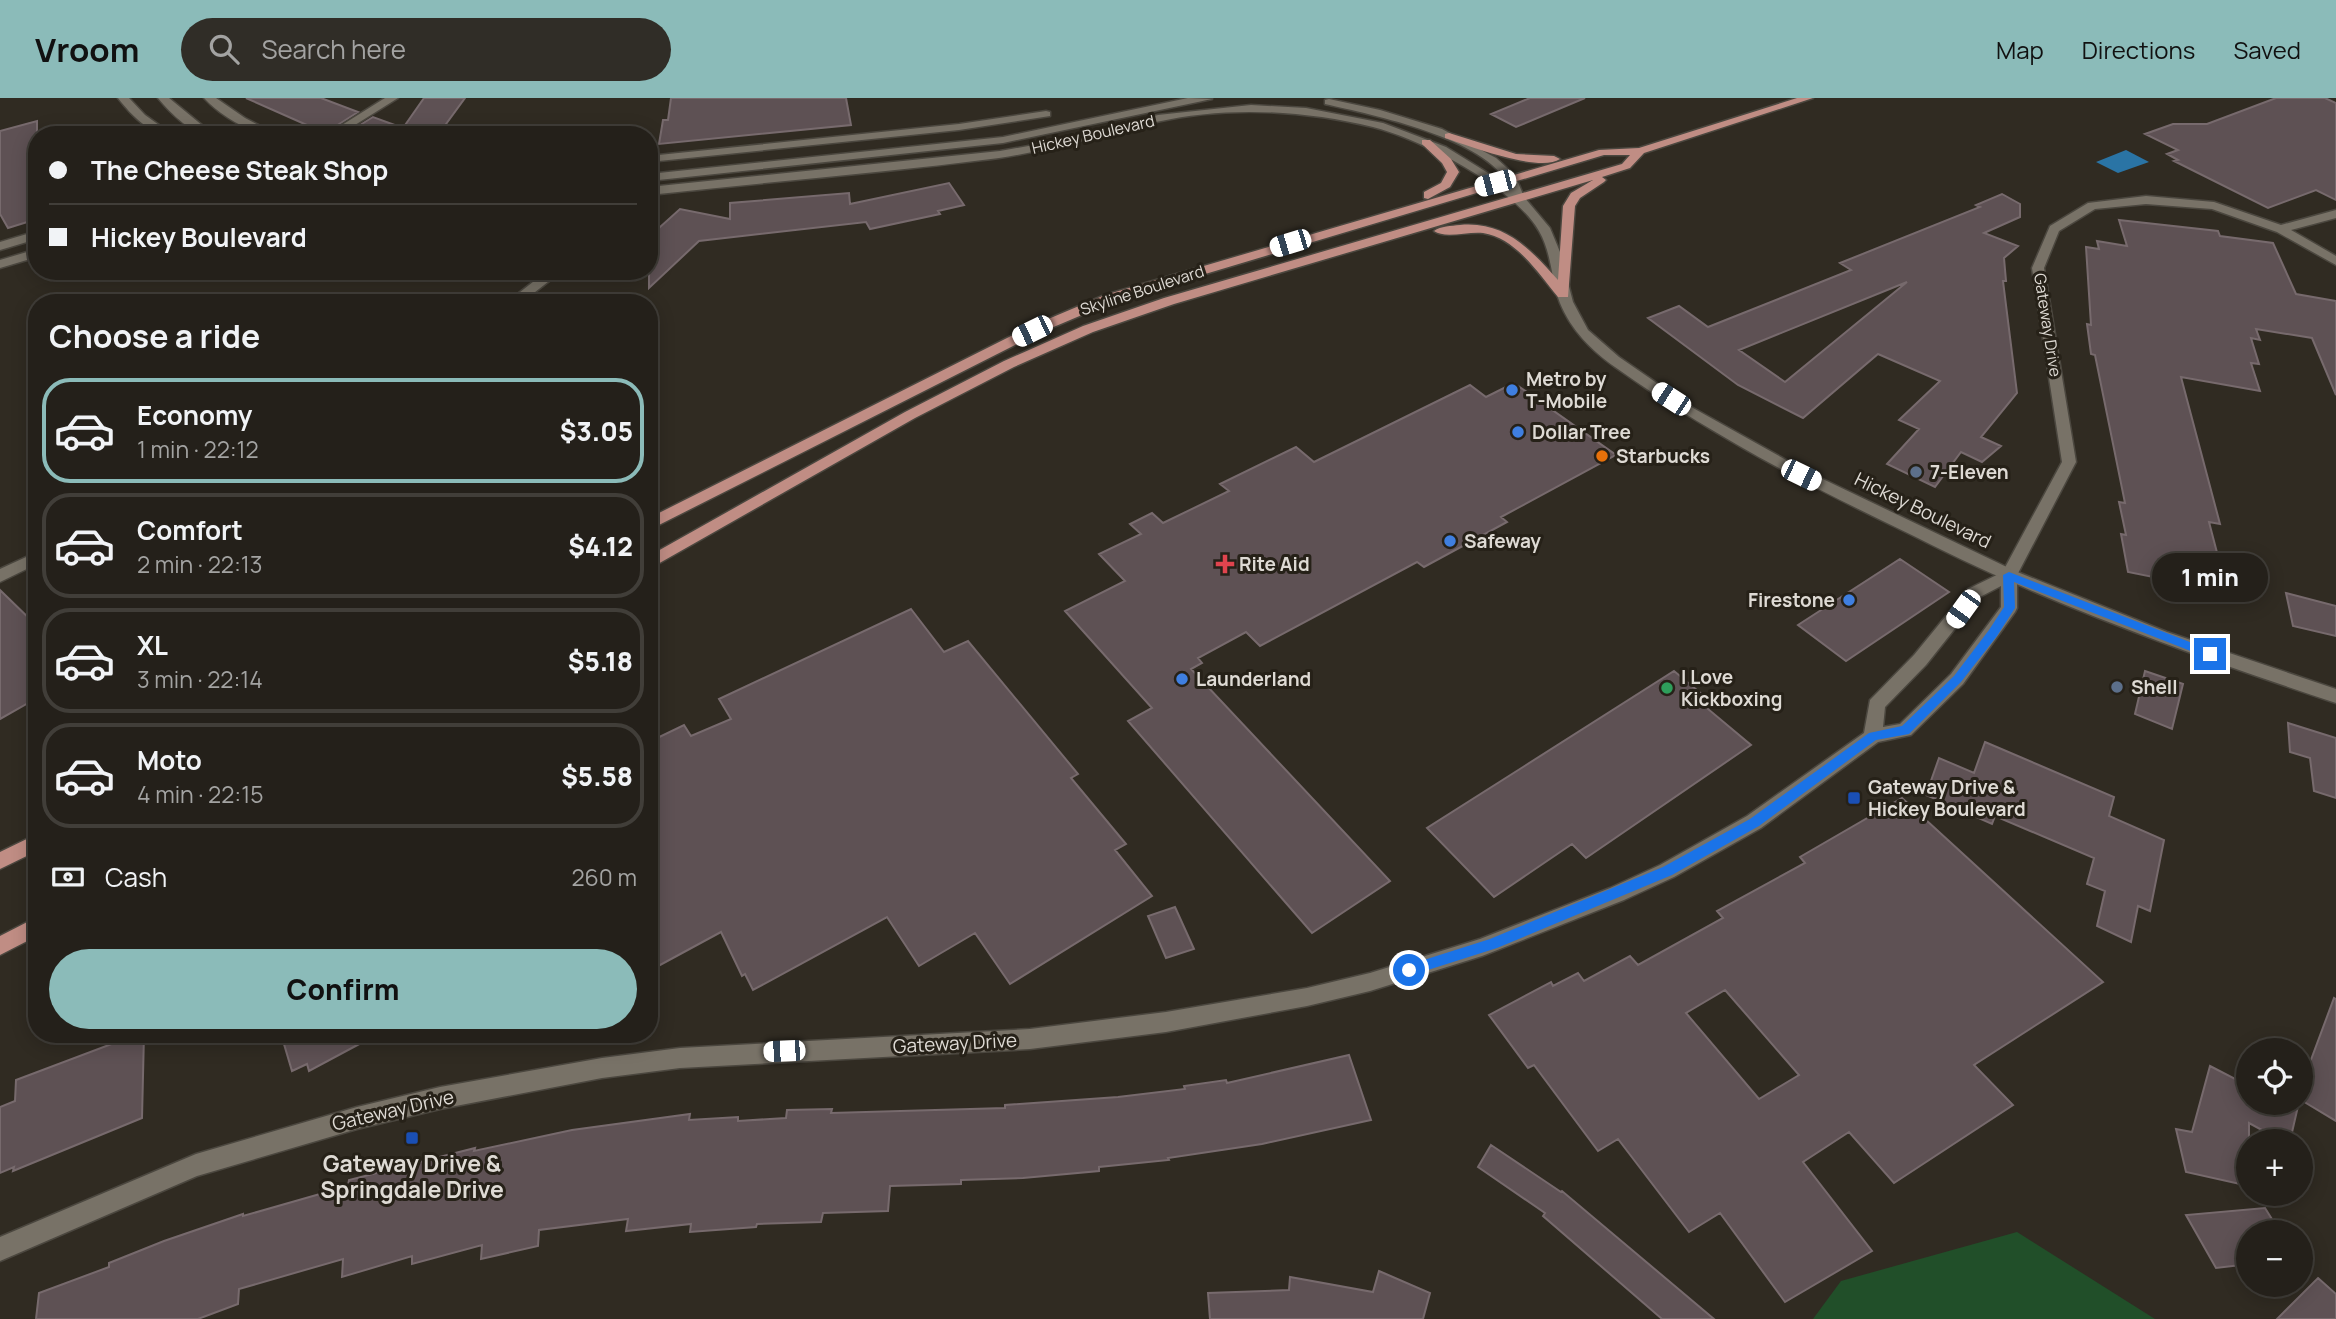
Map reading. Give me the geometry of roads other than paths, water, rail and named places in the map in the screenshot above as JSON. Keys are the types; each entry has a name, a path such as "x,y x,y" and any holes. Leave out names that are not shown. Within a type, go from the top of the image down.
{"main road":[{"name":"Skyline Boulevard","path":"658,520 1070,313 1147,285 1511,178 1603,152 1640,151 1808,98"},
{"path":"1449,136 1522,159 1560,158 1603,152"},
{"path":"1391,213 1440,189 1451,177 1450,165 1426,142"},
{"name":"Skyline Boulevard","path":"658,558 910,415 1060,341 1170,301 1626,166 1640,151"},
{"path":"1563,294 1569,206 1582,191 1626,166"},
{"path":"1370,242 1459,228 1495,230 1515,242 1563,294"},
{"path":"0,861 28,847"},
{"path":"0,946 28,931"}],"street":[{"path":"123,98 141,117 154,126"},
{"path":"163,98 196,126"},
{"path":"209,98 254,126"},
{"path":"346,126 393,98"},
{"name":"Hickey Boulevard","path":"658,177 993,142 1058,131 1162,105 1214,98"},
{"name":"Hickey Boulevard","path":"1294,98 1382,113 1449,136 1490,160 1511,178 1519,198"},
{"name":"Hickey Boulevard","path":"658,190 1000,154 1074,141 1175,115 1231,109 1289,109 1379,125 1426,142 1456,157 1519,198 1545,228 1571,314 1592,342 1688,411 1801,475 2009,575 2161,636 2336,696"},
{"name":"Hickey Boulevard","path":"658,158 959,127 1046,114"},
{"name":"Gateway Drive","path":"0,1249 209,1161 357,1118 493,1088 602,1068 680,1058 1030,1039 1236,1011 1370,982 1493,944 1667,871 1754,822 1873,736 1905,730 1958,679 2010,608 2009,575 2069,461 2038,268 2054,229 2092,206 2146,200 2214,206 2281,229 2336,261"},
{"path":"2281,229 2336,214"},
{"path":"0,246 28,238"},
{"path":"0,264 28,256"},
{"path":"524,294 544,280"},
{"path":"0,576 28,562"},
{"path":"1873,736 1876,705 1920,660 1975,593 2009,575"}],"water":[{"path":"2126,150 2149,162 2118,173 2096,162"}],"place":[{"name":"Metro by T-Mobile","path":"1512,390"},
{"name":"Dollar Tree","path":"1518,432"},
{"name":"Starbucks","path":"1602,456"},
{"name":"7-Eleven","path":"1916,472"},
{"name":"Safeway","path":"1450,541"},
{"name":"Rite Aid","path":"1225,564"},
{"name":"Firestone","path":"1849,600"},
{"name":"Launderland","path":"1182,679"},
{"name":"Shell","path":"2117,687"},
{"name":"I Love Kickboxing","path":"1667,688"},
{"name":"Gateway Drive & Hickey Boulevard","path":"1854,798"},
{"name":"Gateway Drive & Springdale Drive","path":"412,1138"}]}
